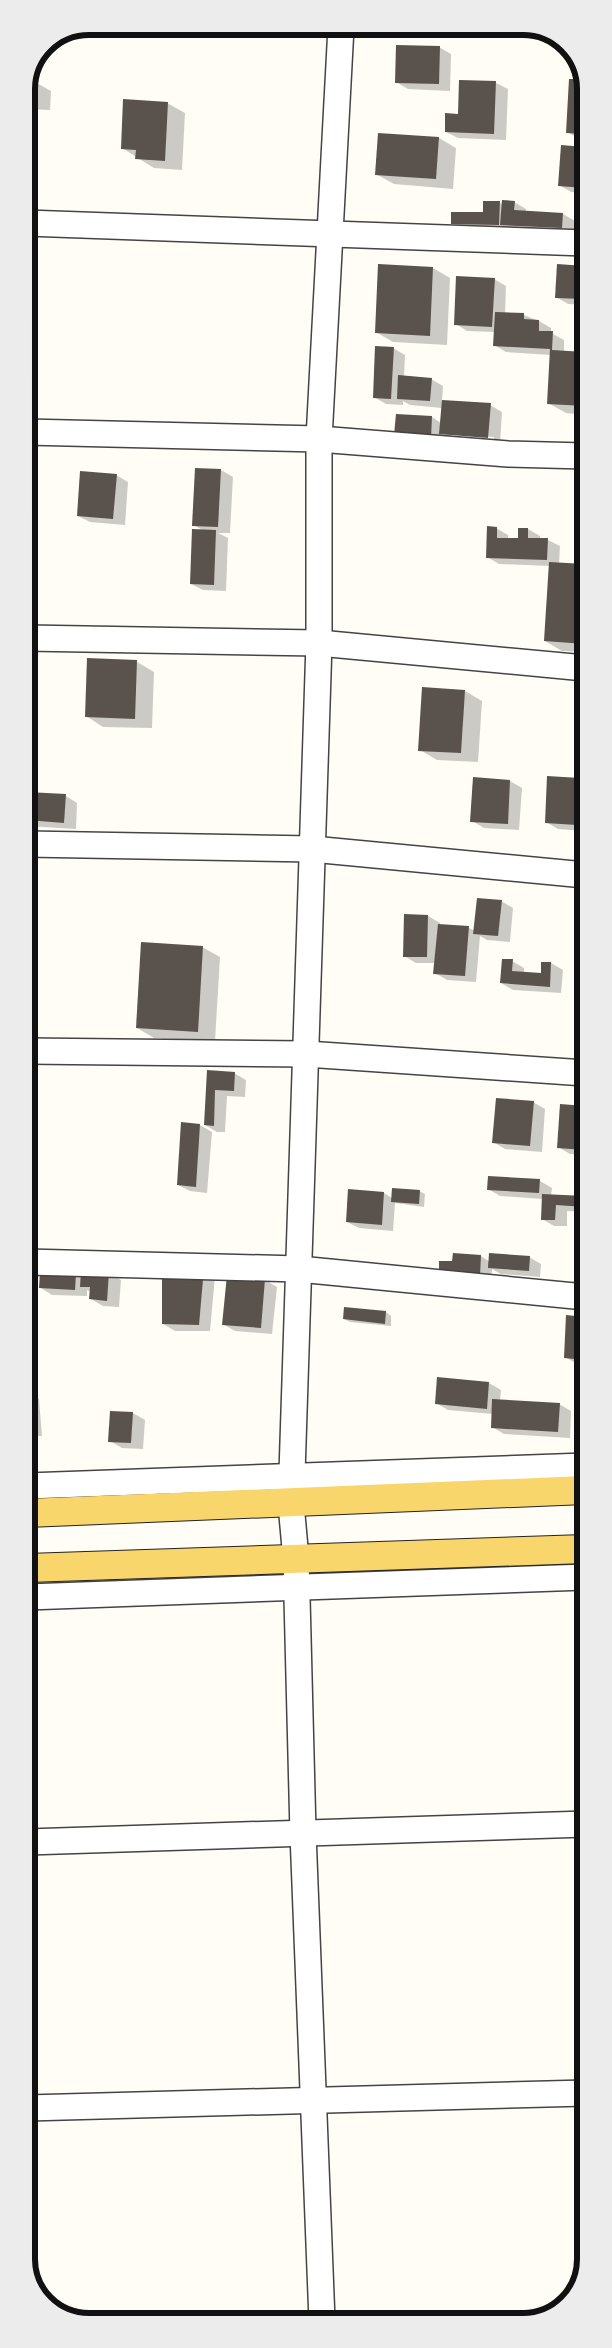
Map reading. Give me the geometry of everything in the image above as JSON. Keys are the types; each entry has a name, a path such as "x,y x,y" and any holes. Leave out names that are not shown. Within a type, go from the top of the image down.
{"main road":[{"path":"35,1513 291,1504 577,1490"},
{"path":"35,1568 577,1549"}],"street":[{"path":"322,2313 303,1833 296,1559 291,1504 318,642 319,439 341,35"},
{"path":"35,223 577,243"},
{"path":"35,432 319,439 508,454 577,456"},
{"path":"35,638 318,642 577,667"},
{"path":"35,844 312,848 577,874"},
{"path":"35,1051 306,1054 577,1072"},
{"path":"35,1262 299,1269 577,1296"},
{"path":"35,1486 577,1466"},
{"path":"35,1598 577,1577"},
{"path":"35,1842 577,1824"},
{"path":"35,2108 577,2093"}],"building":[{"path":"396,45 440,46 439,84 395,83"},
{"path":"569,79 576,79 577,134 566,133"},
{"path":"459,80 496,81 494,134 445,132 445,113 458,114"},
{"path":"123,99 168,102 165,161 135,159 136,150 121,149"},
{"path":"378,133 439,137 436,179 375,175"},
{"path":"561,145 577,146 577,187 558,186"},
{"path":"502,200 515,201 514,210 563,213 562,228 500,225"},
{"path":"483,201 500,201 499,225 451,224 451,212 483,212"},
{"path":"378,264 433,267 430,336 375,333"},
{"path":"557,264 577,265 577,299 555,298"},
{"path":"456,276 495,278 492,327 454,325"},
{"path":"495,312 524,313 524,319 539,320 539,331 553,331 552,350 577,352 577,406 547,404 550,349 493,346"},
{"path":"375,346 394,347 391,399 373,398"},
{"path":"398,375 432,378 430,401 397,399"},
{"path":"442,400 491,403 488,438 439,434"},
{"path":"396,414 432,416 431,438 394,435"},
{"path":"195,468 221,469 218,527 192,526"},
{"path":"80,471 117,474 113,519 77,516"},
{"path":"487,526 497,527 497,538 518,538 518,528 528,528 528,538 548,538 547,560 486,558"},
{"path":"192,529 216,530 214,585 190,584"},
{"path":"549,562 577,564 577,643 544,641"},
{"path":"87,658 137,660 135,719 85,717"},
{"path":"422,687 465,690 461,753 418,751"},
{"path":"547,776 577,778 577,825 545,823"},
{"path":"473,777 510,780 508,824 470,822"},
{"path":"35,792 66,794 64,823 35,821"},
{"path":"477,898 502,900 498,936 473,934"},
{"path":"404,914 428,915 427,957 403,957"},
{"path":"438,924 469,926 465,976 433,974"},
{"path":"141,942 203,946 198,1032 136,1028"},
{"path":"502,959 513,959 512,971 541,973 541,962 551,962 550,987 500,983"},
{"path":"207,1070 235,1072 234,1091 215,1090 214,1126 204,1125"},
{"path":"496,1098 534,1101 530,1146 492,1143"},
{"path":"560,1104 577,1105 577,1149 557,1148"},
{"path":"181,1122 200,1124 196,1187 177,1185"},
{"path":"488,1176 540,1179 539,1193 487,1190"},
{"path":"392,1188 420,1190 419,1204 391,1202"},
{"path":"348,1189 384,1192 382,1225 346,1222"},
{"path":"542,1194 577,1196 577,1206 556,1205 555,1220 541,1220"},
{"path":"453,1253 481,1255 480,1276 439,1273 439,1261 452,1261"},
{"path":"489,1253 530,1256 529,1271 488,1268"},
{"path":"162,1268 204,1268 199,1325 162,1324"},
{"path":"81,1270 109,1272 107,1301 89,1299 90,1287 80,1287"},
{"path":"40,1272 76,1274 75,1290 39,1288"},
{"path":"227,1275 265,1279 261,1328 222,1325"},
{"path":"344,1307 386,1311 385,1324 343,1319"},
{"path":"566,1315 577,1316 577,1359 564,1358"},
{"path":"437,1377 489,1382 487,1409 435,1404"},
{"path":"492,1399 560,1403 558,1432 491,1428"},
{"path":"110,1411 133,1412 131,1443 108,1442"}]}
